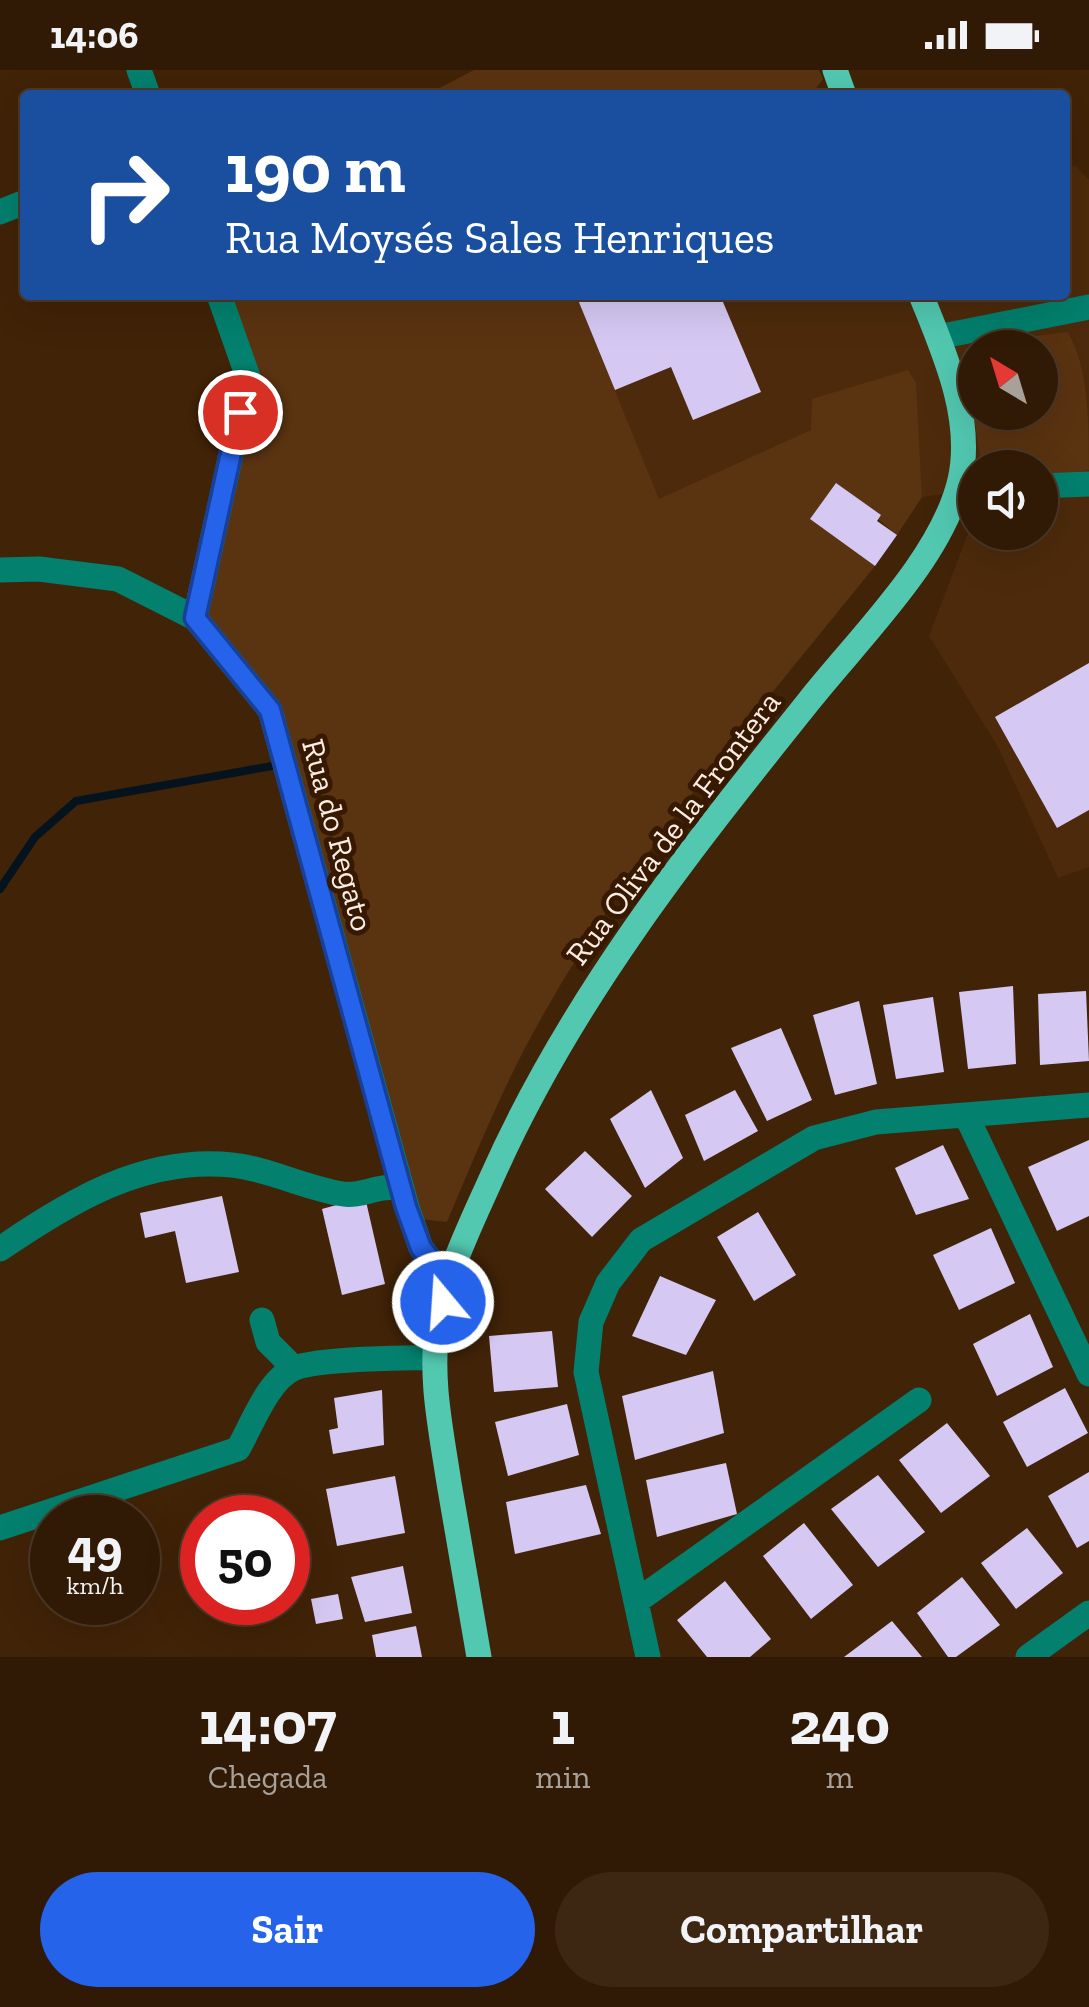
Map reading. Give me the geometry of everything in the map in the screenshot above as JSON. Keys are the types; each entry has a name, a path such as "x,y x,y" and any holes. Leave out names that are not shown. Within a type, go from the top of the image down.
{"main road":[{"name":"Rua Oliva de la Frontera","path":"923,300 938,337 964,450"},
{"name":"Rua Oliva de la Frontera","path":"479,1657 439,1418 434,1358 448,1280 532,1092 594,984 665,880 903,584 958,499"}],"street":[{"path":"195,618 248,377 221,300"},
{"path":"938,337 1089,308"},
{"path":"1058,485 1089,484"},
{"name":"Rua do Regato","path":"0,570 118,578 195,618 270,710 402,1189 421,1248 448,1280"},
{"path":"648,1657 586,1372 591,1322 608,1284 641,1240 814,1138 876,1122 1089,1105"},
{"path":"966,1116 1089,1374"},
{"path":"0,1248 86,1194 133,1174 188,1164 234,1165 346,1195 387,1185 402,1189"},
{"path":"262,1320 268,1342 294,1368"},
{"path":"0,1528 238,1450 270,1393 294,1368 406,1356 434,1358"},
{"path":"637,1600 919,1400"},
{"path":"1028,1657 1089,1613"}],"shaded area":[{"path":"474,70 819,70 823,79 815,90 436,90"},
{"path":"1076,166 1089,180 1089,867 1058,878 998,747 929,636 962,550 1058,550 1058,450 958,450 958,492 922,497 915,383 569,558 468,300 1070,300 1070,167"},
{"path":"233,300 578,300 659,499 811,430 812,399 908,370 916,383 922,497 897,535 836,484 810,519 875,566 688,799 601,920 525,1048 447,1222 421,1219 277,699 207,615 258,377"},
{"path":"1068,332 1084,380 1089,470 1058,475 1058,450 979,450 976,430 1058,430 1058,333"}],"building":[{"path":"578,300 722,300 761,392 693,420 671,367 615,390"},
{"path":"836,483 881,515 877,521 897,535 875,566 810,519"},
{"path":"1089,663 1089,810 1057,828 995,717"},
{"path":"1013,986 1016,1064 968,1069 959,992"},
{"path":"1086,991 1089,1061 1040,1065 1038,994"},
{"path":"933,997 944,1072 896,1079 883,1005"},
{"path":"859,1001 877,1084 835,1095 813,1015"},
{"path":"781,1028 812,1100 767,1121 731,1048"},
{"path":"651,1090 683,1158 645,1188 610,1119"},
{"path":"735,1090 758,1131 704,1161 685,1115"},
{"path":"1089,1140 1089,1216 1057,1231 1028,1167"},
{"path":"943,1145 969,1199 916,1215 895,1168"},
{"path":"585,1151 632,1196 592,1237 545,1189"},
{"path":"222,1196 239,1272 186,1283 175,1231 145,1238 140,1213"},
{"path":"365,1197 385,1284 342,1295 322,1209"},
{"path":"758,1212 796,1275 754,1301 717,1237"},
{"path":"991,1228 1015,1283 959,1310 933,1255"},
{"path":"660,1276 716,1300 686,1355 632,1336"},
{"path":"1030,1314 1053,1367 997,1396 973,1344"},
{"path":"552,1331 558,1387 494,1392 489,1336"},
{"path":"713,1371 724,1433 635,1460 622,1396"},
{"path":"1065,1388 1088,1433 1027,1467 1003,1422"},
{"path":"382,1390 384,1445 333,1454 329,1430 338,1428 334,1398"},
{"path":"567,1404 579,1455 508,1476 495,1422"},
{"path":"947,1423 990,1476 941,1513 899,1460"},
{"path":"726,1463 737,1514 657,1537 646,1480"},
{"path":"1089,1472 1089,1541 1077,1548 1048,1496"},
{"path":"878,1475 925,1532 878,1567 831,1509"},
{"path":"395,1476 405,1533 337,1546 326,1489"},
{"path":"586,1485 601,1534 515,1554 506,1502"},
{"path":"804,1523 853,1585 811,1619 763,1556"},
{"path":"1027,1528 1063,1573 1016,1609 981,1563"},
{"path":"403,1566 412,1613 365,1622 351,1577"},
{"path":"962,1577 1000,1625 956,1657 948,1657 917,1613"},
{"path":"725,1581 771,1639 750,1657 707,1657 677,1620"},
{"path":"338,1594 343,1619 316,1624 311,1599"},
{"path":"892,1621 922,1657 844,1657"},
{"path":"416,1626 422,1657 376,1657 372,1635"}],"waterway":[{"path":"0,889 35,837 76,801 272,766"}],"route":[{"path":"240,412 195,618 270,710 406,1207 421,1248 448,1280 443,1302"}]}
